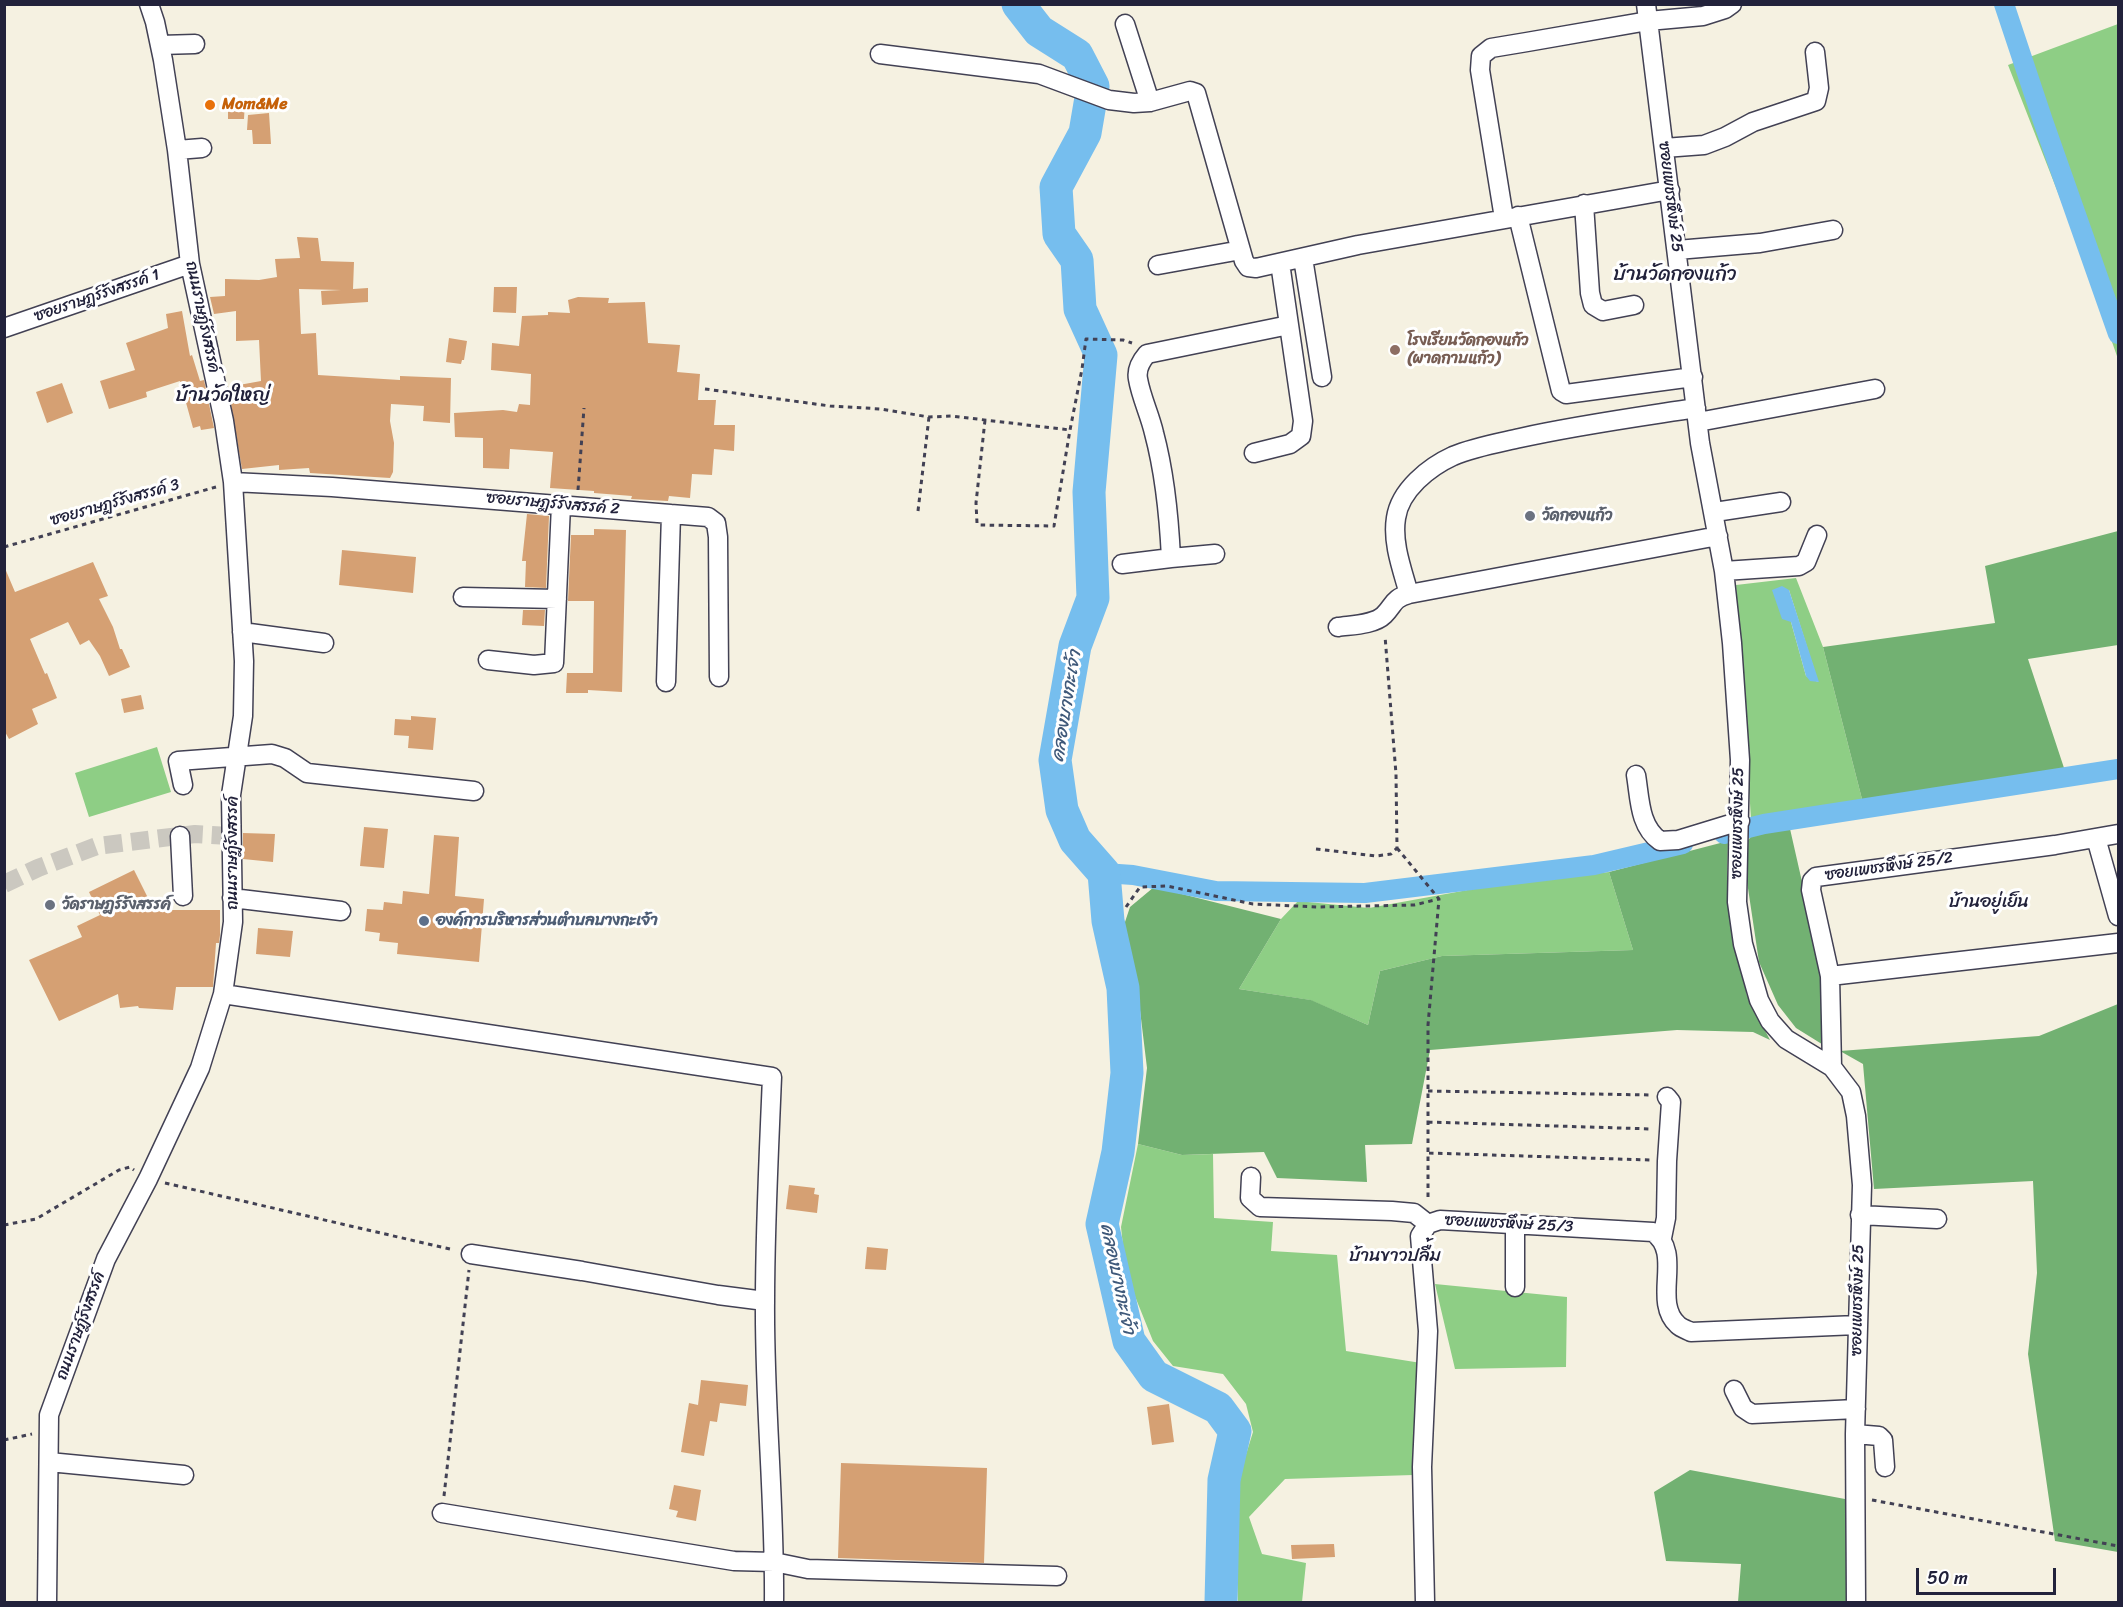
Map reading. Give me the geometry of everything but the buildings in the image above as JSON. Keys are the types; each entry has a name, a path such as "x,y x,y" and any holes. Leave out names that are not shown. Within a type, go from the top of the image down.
{"street":[{"name":"ถนนราษฎ์รังสรรค์","path":"47,1602 49,1415 106,1259 148,1179 200,1068 223,994 233,922 231,795 243,716 244,661 233,482 224,421 190,264 177,150 160,45 149,4"},
{"path":"1693,377 1566,394 1561,391 1511,217 1480,70 1482,56 1491,48 1647,13 1703,16 1725,9 1732,4"},
{"name":"ซอยเพชรหึงษ์ 25","path":"1647,13 1697,415 1724,571 1737,705 1740,821 1737,902 1743,944 1759,1000 1770,1021 1785,1038 1832,1067 1851,1092 1856,1116 1862,1185 1855,1434 1856,1602"},
{"path":"1125,24 1150,102"},
{"path":"160,45 195,44"},
{"path":"1664,148 1704,145 1753,122 1816,101 1819,88 1815,52"},
{"path":"880,54 1030,73 1109,100 1150,102 1190,91 1196,93 1200,100 1244,261 1248,267 1256,268 1358,245 1670,190"},
{"path":"177,150 202,147"},
{"path":"1584,204 1590,293 1593,305 1602,311 1634,305"},
{"path":"1677,250 1760,243 1833,230"},
{"path":"1158,265 1241,250"},
{"path":"1303,258 1322,377"},
{"path":"1254,453 1290,444 1301,436 1303,421 1280,263"},
{"name":"ซอยราษฎร์รังสรรค์ 1","path":"4,328 190,264"},
{"path":"1171,558 1168,507 1162,468 1154,432 1137,377 1140,362 1147,354 1289,325"},
{"path":"1409,594 1395,540 1396,516 1407,491 1434,467 1455,455 1545,432 1697,415 1875,389"},
{"name":"ซอยราษฎร์รังสรรค์ 2","path":"233,482 332,487 708,517 716,524 718,537 719,677"},
{"path":"1714,512 1781,502"},
{"path":"488,660 534,665 554,663 557,598 569,506"},
{"path":"666,682 671,514"},
{"path":"1724,571 1799,566 1806,562 1817,535"},
{"path":"1338,627 1371,621 1383,616 1396,598 1409,594 1718,536"},
{"path":"1122,564 1215,554"},
{"path":"463,597 557,598"},
{"path":"242,632 324,643"},
{"path":"183,785 178,761 272,754 285,758 307,773 474,792"},
{"path":"1636,775 1642,817 1650,834 1660,841 1678,840 1740,821"},
{"name":"ซอยเพชรหึงษ์ 25/2","path":"1832,1067 1830,976 1811,890 1812,881 1816,877 2118,834"},
{"path":"180,836 183,896"},
{"path":"2096,838 2118,916"},
{"path":"232,898 341,911"},
{"path":"1830,976 2118,943"},
{"path":"223,994 772,1077 765,1301 774,1602"},
{"path":"1667,1097 1671,1102 1666,1218 1662,1238 1667,1249 1667,1303 1678,1325 1691,1332 1857,1325"},
{"path":"1251,1177 1250,1198 1260,1207 1392,1211 1414,1214 1428,1224"},
{"path":"1860,1215 1937,1219"},
{"name":"ซอยเพชรหึงษ์ 25/3","path":"1425,1602 1422,1467 1428,1331 1420,1236 1428,1224 1440,1220 1653,1232 1662,1238"},
{"path":"1515,1224 1515,1287"},
{"path":"471,1254 582,1271 718,1296 765,1301"},
{"path":"1734,1390 1743,1408 1752,1414 1856,1409"},
{"path":"1855,1434 1879,1436 1883,1440 1885,1467"},
{"path":"49,1462 184,1475"},
{"path":"442,1513 734,1561 774,1562 808,1569 1057,1576"}],"path":[{"path":"985,420 976,503 977,523 979,525 1054,526 1086,339 1123,340"},
{"path":"705,389 831,406 882,409 929,417 951,416 1070,430"},
{"path":"569,506 584,408"},
{"path":"918,511 929,417"},
{"name":"ซอยราษฎร์รังสรรค์ 3","path":"4,548 233,482"},
{"path":"1383,616 1396,774 1397,848 1440,899 1428,1025 1428,1224"},
{"path":"1316,849 1376,856 1391,854 1397,848"},
{"path":"1126,907 1140,887 1167,886 1253,904 1317,907 1414,905 1440,899"},
{"path":"1428,1091 1667,1097"},
{"path":"1428,1122 1502,1122 1669,1129"},
{"path":"1428,1153 1667,1161"},
{"path":"4,1225 36,1219 119,1170 130,1167 148,1179 471,1254 442,1513"},
{"path":"4,1440 49,1430"},
{"path":"1856,1497 2118,1546"}],"green space":[{"path":"2118,24 2118,359 2073,231 2008,65"},
{"path":"2118,531 2118,645 2028,659 2066,774 1863,803 1823,647 1995,623 1985,566"},
{"path":"1796,578 1823,647 1863,803 1751,819 1736,585","holes":["1789,590 1818,682 1806,676 1791,622"]},
{"path":"157,747 171,792 89,817 75,773"},
{"path":"1788,820 1820,961 1825,1046 1796,1028 1778,1005 1759,962 1742,848 1753,834"},
{"path":"1728,841 1727,882 1747,996 1770,1040 1753,1032 1677,1030 1430,1050 1412,1144 1365,1145 1367,1182 1277,1178 1264,1152 1182,1155 1138,1144 1147,1068 1139,1002 1123,928 1130,907 1154,887 1281,919 1239,989 1311,1000 1368,1025 1380,971 1442,956 1633,950 1609,872"},
{"path":"1609,872 1633,950 1442,956 1380,971 1368,1025 1310,1000 1239,989 1281,919 1298,901 1369,908 1495,885"},
{"path":"2118,1004 2118,1552 2055,1541 2028,1354 2037,1273 2033,1181 1874,1189 1863,1064 1840,1051 2039,1036"},
{"path":"1138,1144 1182,1155 1213,1154 1214,1218 1273,1222 1271,1251 1337,1255 1346,1351 1421,1363 1413,1475 1285,1479 1249,1517 1262,1554 1306,1563 1302,1602 1238,1602 1235,1528 1239,1477 1253,1432 1246,1404 1223,1374 1173,1366 1153,1341 1126,1274 1121,1227"},
{"path":"1435,1284 1567,1297 1566,1367 1455,1369"},
{"path":"1690,1470 1845,1499 1847,1602 1738,1602 1741,1564 1666,1561 1654,1492"}],"water":[{"path":"1782,586 1789,590 1819,682 1810,681 1806,676 1791,622 1782,619 1772,590"}],"waterway":[{"name":"คลองบางกะเจ้า","path":"1018,4 1039,31 1077,55 1093,86 1085,133 1056,187 1059,234 1077,260 1080,309 1101,355 1089,492 1093,598 1075,646 1055,760 1062,810 1075,840 1104,873 1108,921 1123,988 1127,1073 1118,1152 1102,1224 1129,1341 1154,1376 1218,1408 1235,1431 1224,1480 1221,1602"},
{"path":"2004,4 2118,334"},
{"path":"1724,834 1764,824 2118,769"},
{"path":"1104,873 1133,875 1216,891 1365,893 1594,865 1683,844"}],"tunnel":[{"path":"4,884 38,868 97,846 195,834 230,836"}],"place":[{"name":"Mom&Me","path":"210,105"},
{"name":"โรงเรียนวัดกองแก้ว (ผาดกาบแก้ว)","path":"1395,350"},
{"name":"วัดกองแก้ว","path":"1530,516"},
{"name":"วัดราษฎร์รังสรรค์","path":"50,905"},
{"name":"องค์การบริหารส่วนตำบลบางกะเจ้า","path":"424,921"}],"district":[{"name":"บ้านวัดกองแก้ว","path":"1675,275"},
{"name":"บ้านวัดใหญ่","path":"223,396"},
{"name":"บ้านอยู่เย็น","path":"1989,902"},
{"name":"บ้านขาวปลื้ม","path":"1395,1256"}]}
